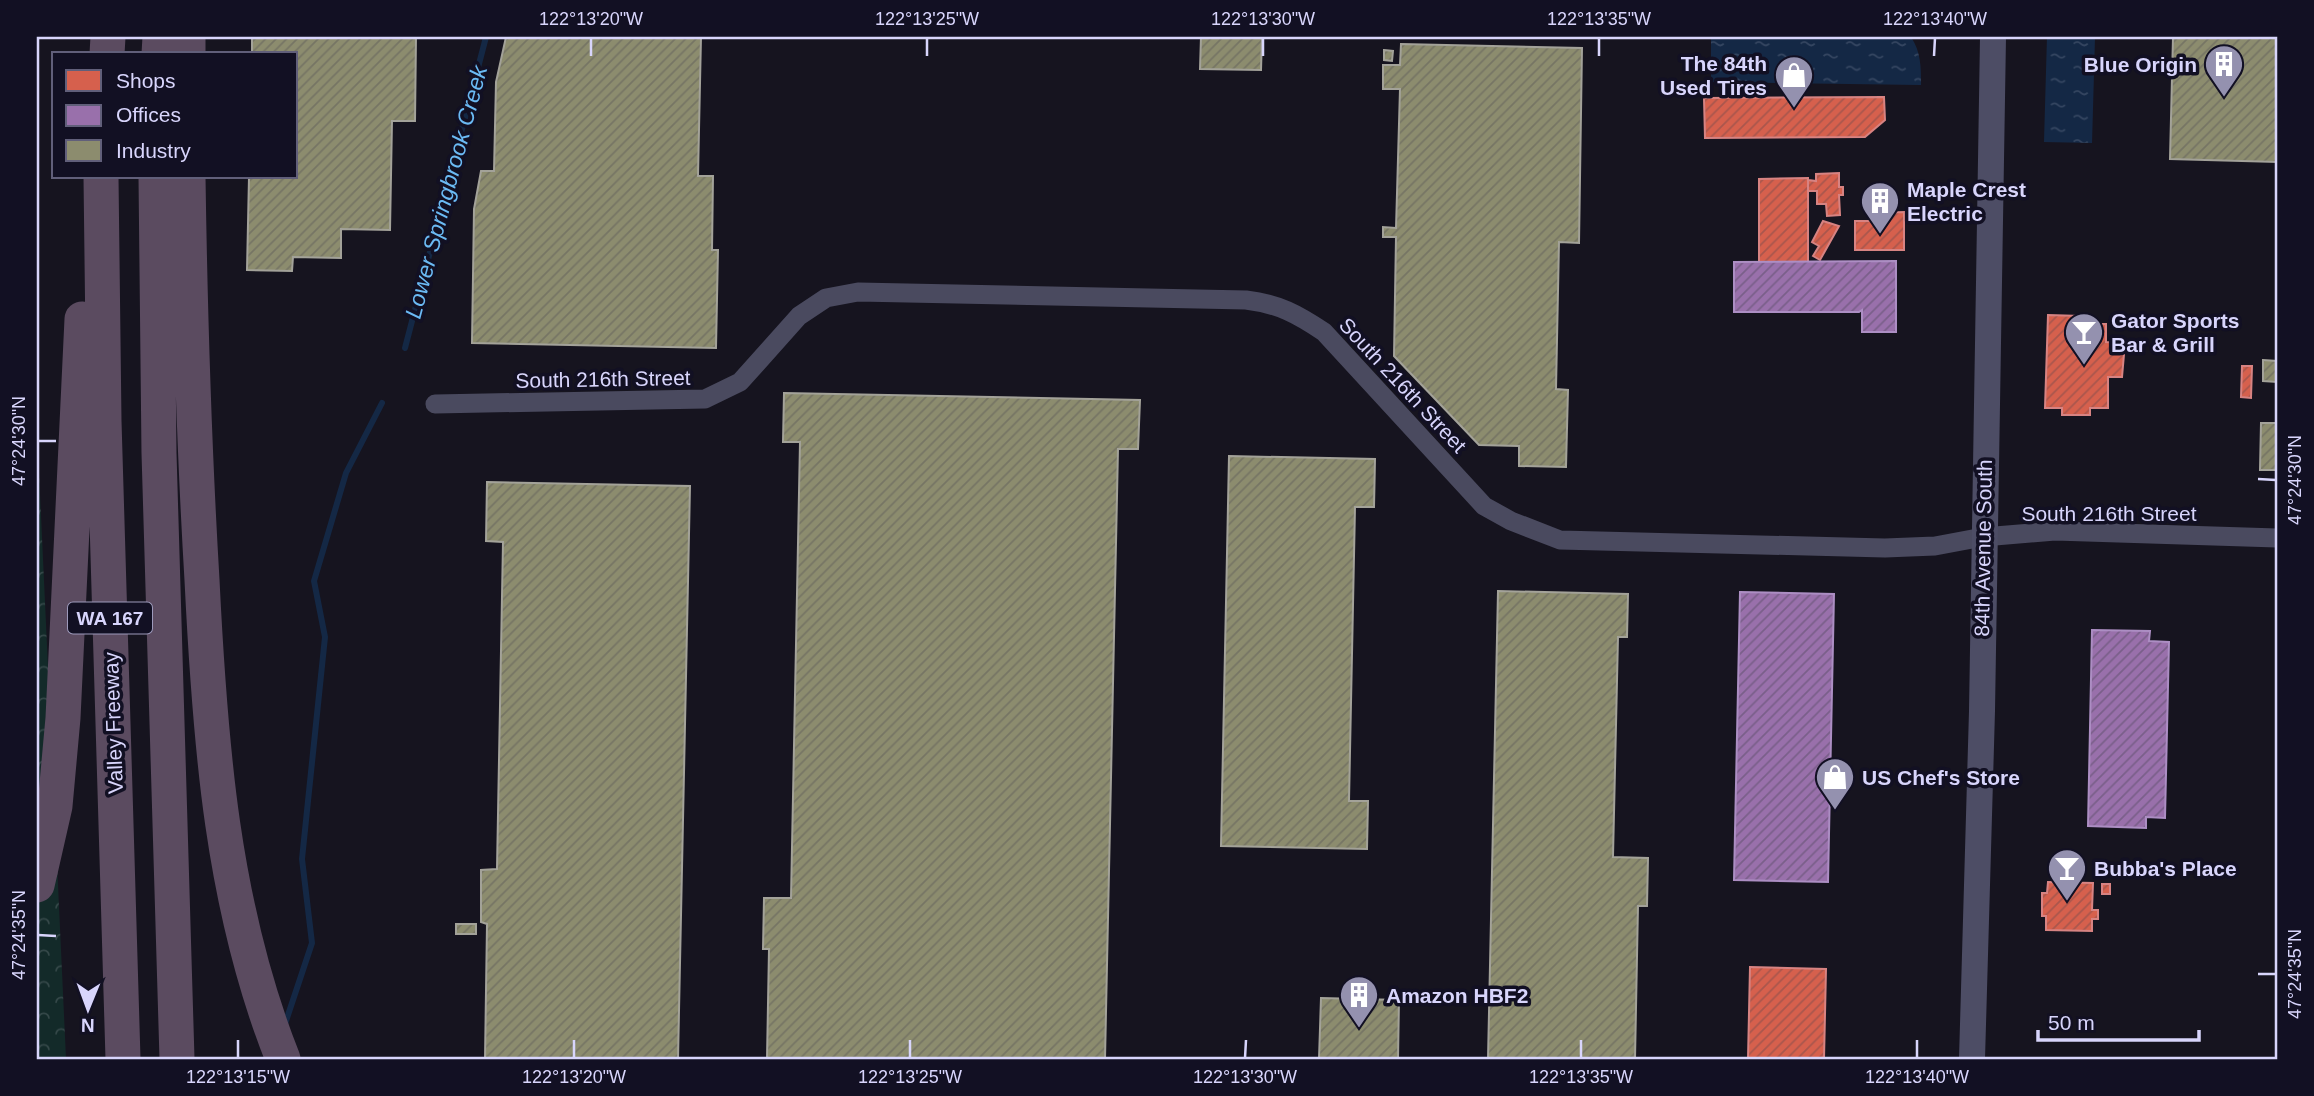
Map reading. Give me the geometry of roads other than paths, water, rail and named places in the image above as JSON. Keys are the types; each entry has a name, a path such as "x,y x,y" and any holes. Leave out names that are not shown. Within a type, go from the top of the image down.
{"highway":[{"path":"37,885 55,806 59,768 66,672 80,327 101,178"},
{"name":"Valley Freeway","path":"101,178 104,421 123,1059"},
{"name":"WA 167","path":"156,178 159,439 177,1059"},
{"path":"188,178 191,354 206,679 237,912 254,981 283,1059"}],"main road":[{"name":"84th Avenue South","path":"1972,1059 1982,710 1993,37"}],"street":[{"name":"South 216th Street","path":"435,404 705,399 740,382 799,316 826,298 858,292 1247,300 1273,304 1324,331 1484,506 1511,522 1560,540 1885,548 1935,546 1983,537 2055,531 2277,538"}],"water":[{"path":"1711,37 1911,37 1919,54 1921,85 1711,82"},
{"path":"2047,37 2095,37 2092,143 2044,142"}],"waterway":[{"name":"Lower Springbrook Creek","path":"405,348 486,37"},
{"name":"Lower Springbrook Creek","path":"285,1024 312,943 302,859 325,637 314,581 346,473 382,403"}],"place":[{"name":"Blue Origin","path":"2224,98"},
{"name":"The 84th Used Tires","path":"1794,109"},
{"name":"Maple Crest Electric","path":"1880,235"},
{"name":"Gator Sports Bar & Grill","path":"2084,366"},
{"name":"US Chef's Store","path":"1835,811"},
{"name":"Bubba's Place","path":"2067,902"},
{"name":"Amazon HBF2","path":"1359,1029"}]}
